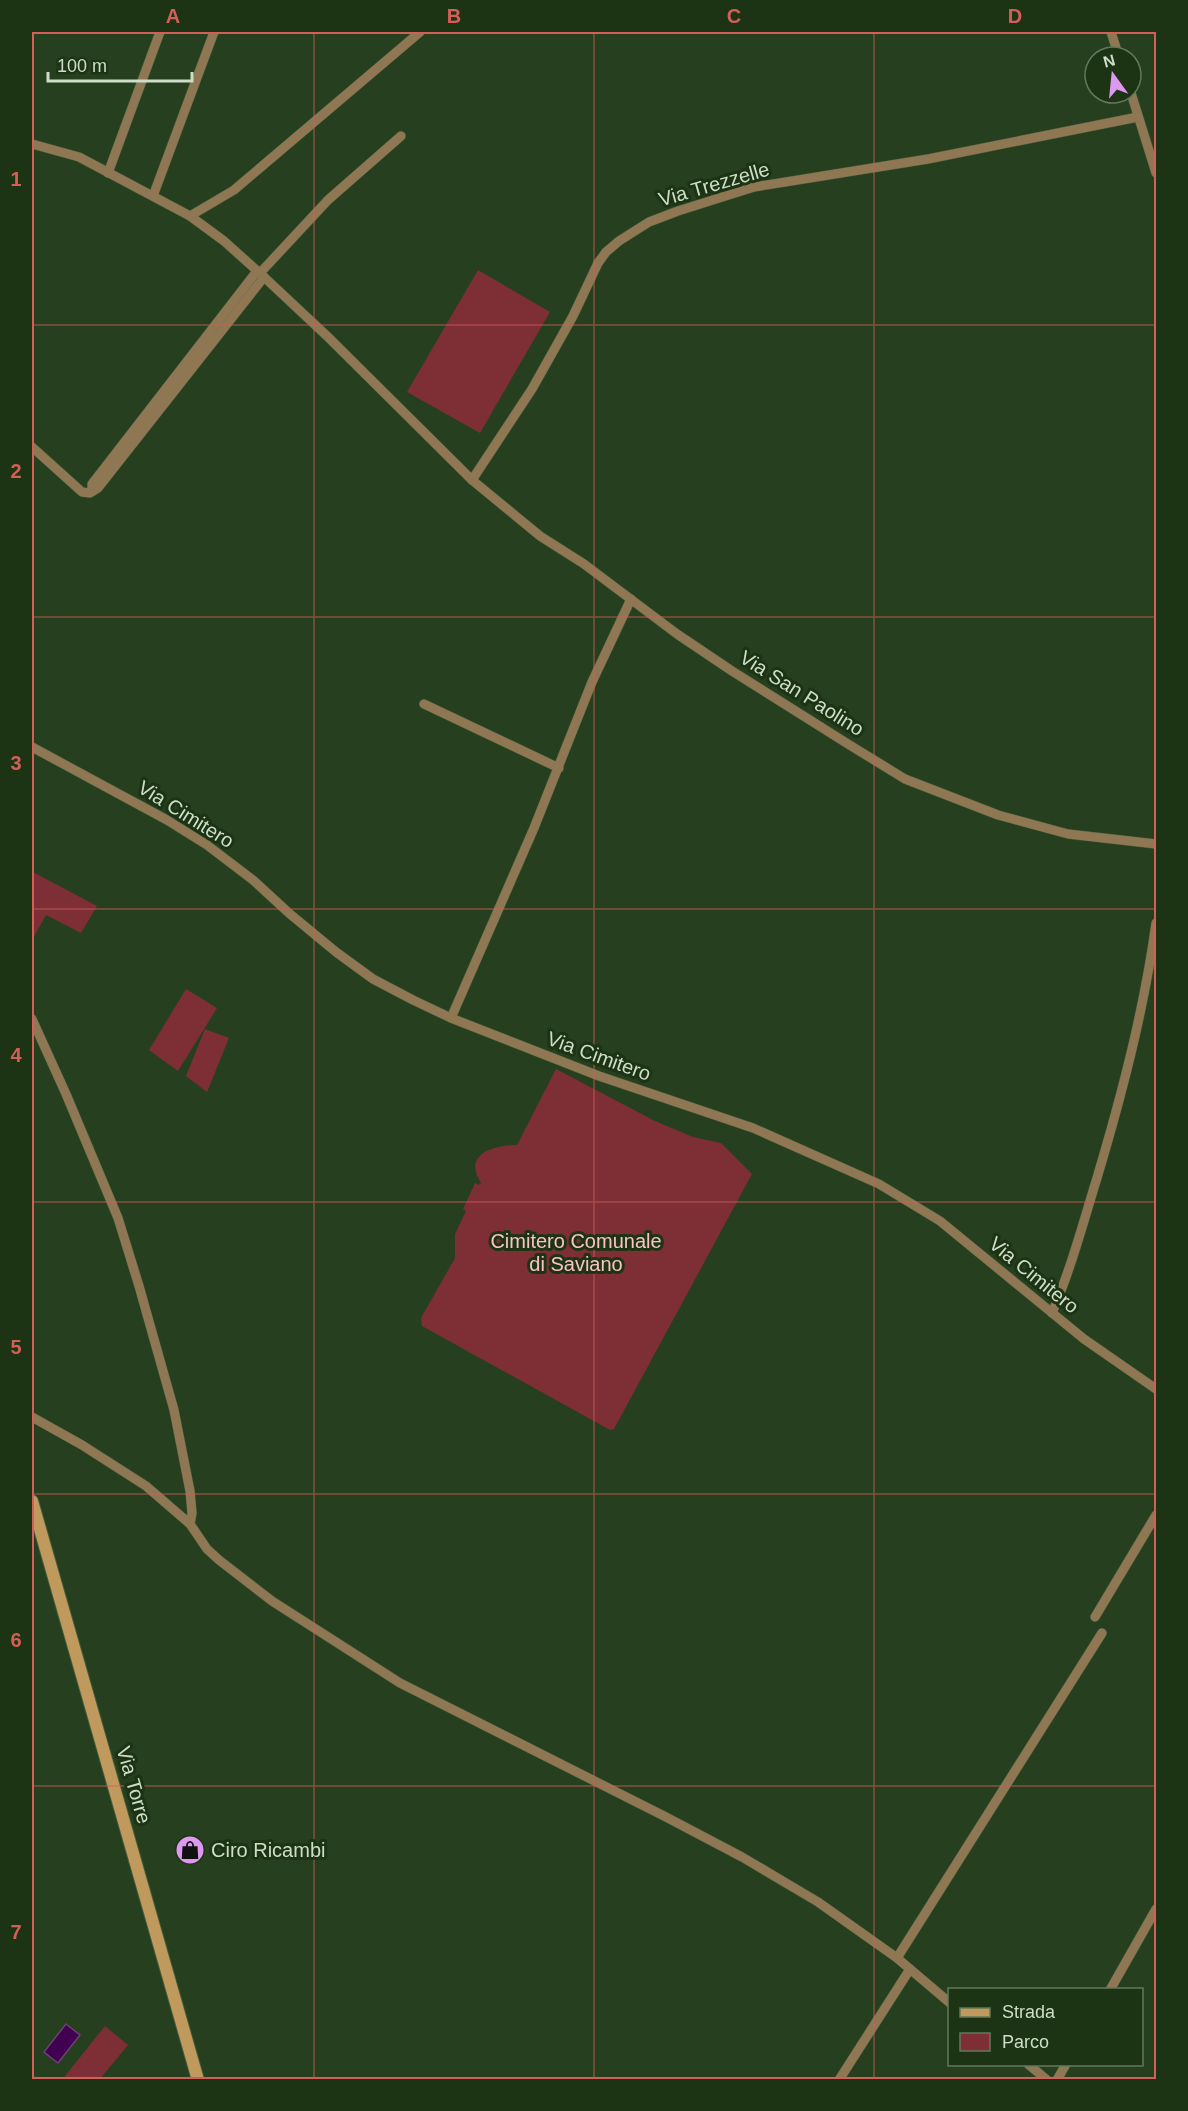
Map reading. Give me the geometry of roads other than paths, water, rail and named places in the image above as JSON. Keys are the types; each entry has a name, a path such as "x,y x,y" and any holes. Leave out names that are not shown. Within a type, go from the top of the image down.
{"main road":[{"name":"Via Torre","path":"32,1501 198,2079"}],"street":[{"path":"108,173 160,32"},
{"path":"153,196 214,32"},
{"path":"190,216 234,190 420,32"},
{"path":"1134,105 1156,173"},
{"name":"Via Trezzelle","path":"472,480 532,389 573,316 598,263 606,252 619,241 649,222 754,187 928,159 1138,117"},
{"path":"32,447 82,492 90,493 92,484 260,273 328,200 401,136"},
{"name":"Via San Paolino","path":"32,144 79,157 190,216 260,273 472,480 540,536 584,564 732,671 905,779 998,815 1068,834 1156,844"},
{"path":"451,1018 559,768 592,682 631,599"},
{"path":"423,704 559,768"},
{"name":"Via Cimitero","path":"32,747 167,820 207,845 253,880 336,952 374,978 451,1018 599,1076 753,1128 879,1184 940,1221 1052,1312 1127,1370 1156,1389"},
{"path":"1052,1312 1064,1284 1085,1218 1132,1054 1150,969 1156,923"},
{"path":"32,1019 118,1218 140,1286 174,1410 190,1491 192,1513 190,1524"},
{"path":"32,1417 82,1445 146,1486 190,1524 207,1549 219,1560 272,1601 400,1683 742,1857 818,1902 897,1958 948,2001"},
{"path":"1095,1617 1156,1515"},
{"path":"897,1958 1102,1633"},
{"path":"1111,1988 1156,1909"},
{"path":"839,2079 910,1969"},
{"path":"1031,2066 1047,2079"},
{"path":"1057,2079 1065,2066"}],"place":[{"name":"Ciro Ricambi","path":"190,1850"}],"park label":[{"name":"Cimitero Comunale di Saviano","path":"576,1252"}]}
